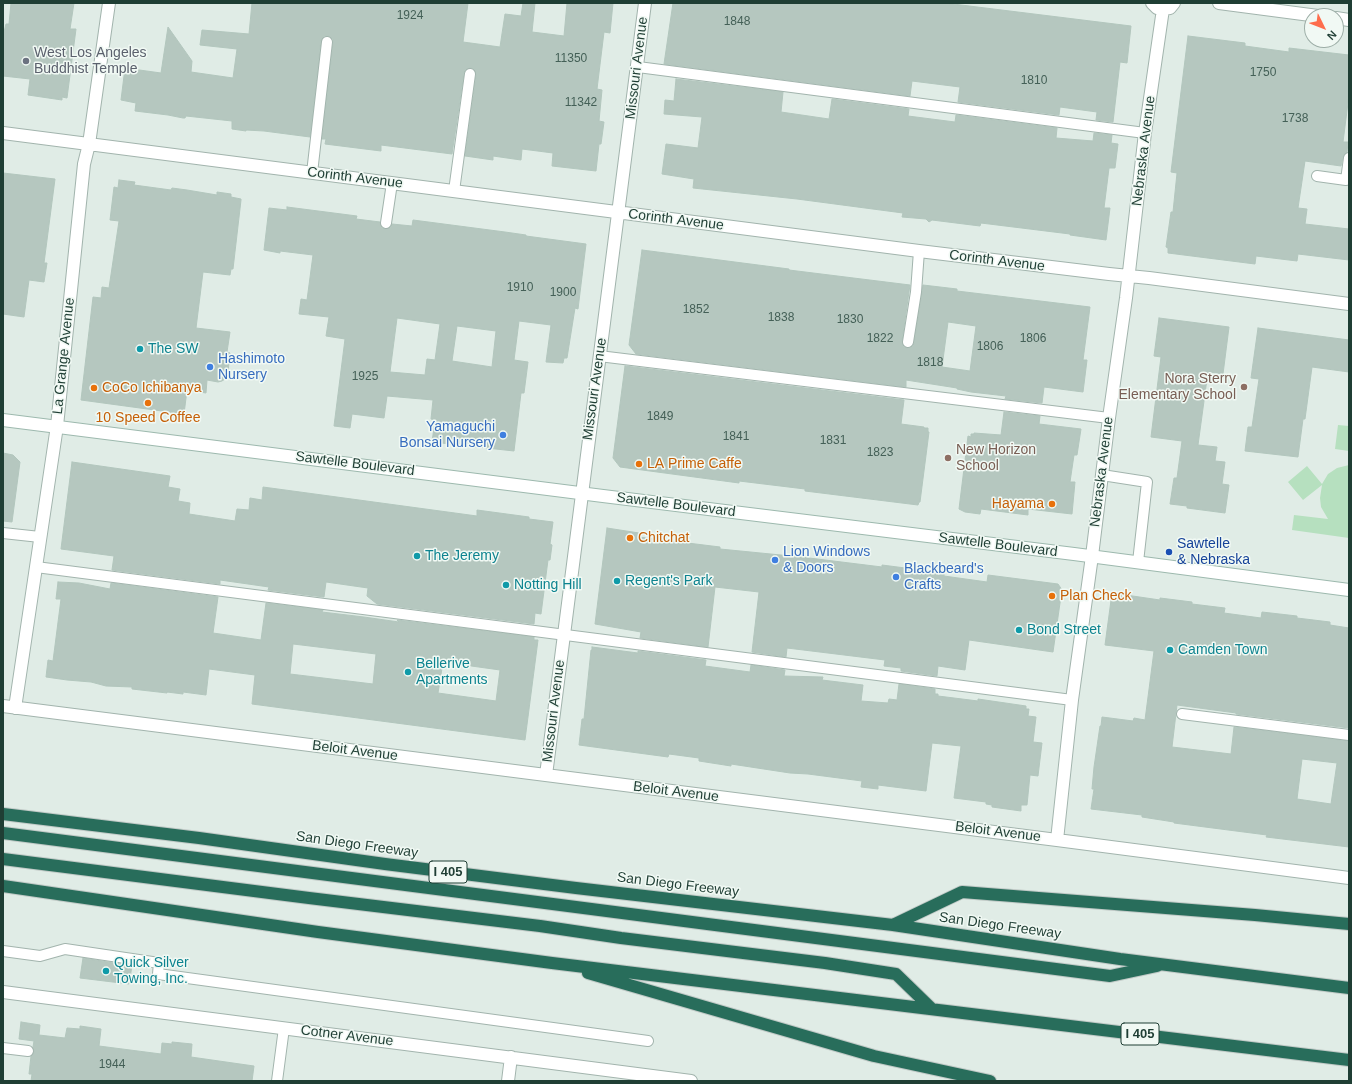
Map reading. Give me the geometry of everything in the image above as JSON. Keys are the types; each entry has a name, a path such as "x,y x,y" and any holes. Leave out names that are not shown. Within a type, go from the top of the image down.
{"highway":[{"name":"San Diego Freeway","path":"3,814 198,838 568,888 893,925 1120,959 1349,988"},
{"path":"3,833 1110,976 1168,964"},
{"path":"3,858 302,898 540,926 621,938 825,963 896,974 932,1009"},
{"name":"I 405","path":"3,886 318,932 552,963 1349,1060"},
{"path":"893,925 962,892 1255,915 1349,924"},
{"path":"552,963 874,1056 990,1081"}],"street":[{"name":"La Grange Avenue","path":"9,707 36,567 57,426 84,164 109,3"},
{"name":"Missouri Avenue","path":"546,776 599,356 646,3"},
{"path":"1152,3 1157,8 1163,9 1170,8 1174,3"},
{"path":"1219,3 1304,14"},
{"name":"Nebraska Avenue","path":"1057,840 1072,700 1092,556 1145,133 1163,9"},
{"name":"Corinth Avenue","path":"3,133 919,252 1128,276 1349,304"},
{"name":"Sawtelle Boulevard","path":"3,420 1092,556 1349,590"},
{"name":"Beloit Avenue","path":"9,707 1349,878"},
{"name":"Cotner Avenue","path":"3,992 691,1081"},
{"path":"508,1081 511,1057"}],"lane":[{"path":"312,173 327,42"},
{"path":"638,66 1145,133"},
{"path":"454,191 470,74"},
{"path":"1317,176 1346,180 1349,158"},
{"path":"386,223 392,183"},
{"path":"908,342 916,292 919,252"},
{"path":"599,356 1109,418"},
{"path":"1102,475 1147,482 1138,562"},
{"path":"3,533 40,537"},
{"path":"36,567 1072,700"},
{"path":"1182,714 1349,735"},
{"path":"3,952 40,956 65,949 159,963 158,974 648,1041"},
{"path":"277,1081 284,1028"},
{"path":"3,1048 28,1051"}],"green space":[{"path":"1338,425 1349,426 1349,451 1335,449"},
{"path":"1349,465 1349,538 1292,530 1294,515 1328,519 1321,507 1320,498 1322,485 1303,500 1288,482 1307,466 1322,484 1328,474 1337,468"}],"building":[{"path":"11,3 74,3 70,29 76,29 67,98 62,97 62,100 28,95 30,79 3,76 3,32 6,24 9,24"},
{"path":"252,3 468,3 463,42 500,47 505,14 521,16 523,3 535,3 532,32 564,36 567,3 613,3 610,33 604,32 597,89 602,90 599,121 604,122 601,144 599,144 596,171 552,166 553,153 522,149 521,160 493,156 493,160 465,156 476,75 474,69 470,68 465,70 464,73 452,154 381,145 381,151 325,144 326,139 322,139 333,43 333,39 328,36 324,36 321,41 310,137 264,131 232,129 232,121 186,116 183,118 135,111 136,103 121,100 125,68 161,73 168,27 192,61 191,72 233,78 237,49 200,45 202,30 249,34"},
{"path":"673,3 945,3 1131,26 1127,63 1120,62 1113,122 1096,120 1097,112 1060,107 1059,115 958,102 960,87 912,81 910,96 664,64"},
{"path":"1188,36 1245,43 1245,46 1289,52 1289,48 1349,55 1349,95 1343,142 1348,142 1347,152 1343,157 1341,166 1305,161 1298,208 1307,209 1305,224 1349,229 1349,260 1298,254 1297,261 1256,256 1255,264 1168,253 1168,248 1166,247 1171,212 1173,212 1177,173 1171,172"},
{"path":"676,79 783,92 781,112 829,119 832,99 909,109 908,116 955,122 956,115 1057,128 1056,138 1093,141 1094,133 1112,135 1111,143 1118,144 1115,168 1109,168 1104,208 1110,208 1106,240 981,223 980,226 932,220 929,222 926,219 902,217 903,213 797,199 693,188 694,179 662,174 666,144 698,148 702,117 664,114 665,100 674,101"},
{"path":"3,173 55,179 44,263 47,263 44,282 29,280 24,317 3,314"},
{"name":"The SW","path":"119,180 135,182 134,185 171,190 172,188 217,195 217,192 231,194 231,197 241,199 233,269 231,269 230,275 203,272 196,328 230,332 227,352 230,353 228,372 225,379 222,381 218,382 207,380 206,393 187,390 184,414 81,400 93,297 101,298 102,287 109,288 119,221 110,220 114,187 118,188"},
{"path":"287,207 357,216 356,219 380,222 382,228 385,229 391,227 392,224 412,226 413,220 586,244 578,309 575,308 567,358 564,358 563,363 546,362 551,325 519,321 514,360 528,362 524,393 521,393 514,451 432,442 435,420 431,419 433,400 387,396 384,418 352,414 350,428 334,426 345,339 326,336 329,317 299,314 301,299 307,300 313,255 280,251 280,253 264,250 269,208 287,210","holes":["397,318 440,324 435,360 427,359 425,375 390,372","457,326 496,331 492,367 452,361"]},
{"path":"642,250 910,285 902,341 904,347 907,348 913,346 914,343 923,285 957,289 957,291 1090,307 1083,360 1087,360 1083,392 1044,387 1042,403 1005,399 1006,396 971,392 957,388 906,380 906,387 636,354 629,345","holes":["948,322 976,326 970,371 942,367"]},
{"path":"1159,318 1229,327 1223,374 1210,372 1209,379 1207,379 1198,445 1217,447 1215,461 1225,462 1222,484 1229,485 1225,513 1187,508 1187,506 1170,504 1174,478 1177,478 1182,441 1151,437 1161,357 1154,356"},
{"path":"1258,328 1349,340 1349,372 1312,367 1298,457 1245,451 1248,427 1252,427 1259,379 1251,378"},
{"path":"625,366 904,400 901,424 928,428 929,432 920,502 918,505 805,491 805,489 739,481 739,483 620,467 613,458"},
{"path":"1004,412 1040,416 1039,424 1081,429 1077,455 1074,455 1070,482 1075,482 1072,514 1028,509 1028,515 981,509 980,514 965,512 959,509 968,436 971,437 971,434 974,433 1001,435"},
{"path":"3,453 13,455 20,462 12,522 3,521"},
{"path":"72,462 170,476 168,487 180,489 178,501 190,503 189,514 235,521 237,509 249,510 250,498 262,500 263,487 477,516 477,510 553,522 550,544 552,545 550,560 548,560 541,614 535,613 534,624 377,604 367,596 368,588 326,582 324,597 268,590 269,587 220,580 220,584 112,570 114,556 61,549"},
{"path":"607,528 639,533 639,537 720,547 720,549 882,567 882,565 944,573 944,576 987,582 988,575 1058,584 1065,594 1061,596 1053,652 969,640 965,670 938,666 937,676 901,671 901,668 884,666 885,660 787,648 786,657 752,652 759,592 715,587 708,647 640,638 641,632 595,624"},
{"path":"58,582 79,583 110,589 111,583 218,597 213,633 261,640 266,603 399,622 397,620 534,637 534,640 538,640 525,740 252,704 255,675 209,669 206,695 183,692 183,694 167,693 132,689 132,687 106,686 91,682 46,677 48,660 53,661 61,599 56,599","holes":["293,644 376,654 373,684 290,674","443,662 500,670 496,701 438,693"]},
{"path":"1112,593 1160,600 1160,598 1192,602 1192,604 1225,608 1224,613 1261,618 1262,612 1297,616 1297,618 1330,622 1330,625 1349,628 1349,728 1177,705 1172,747 1231,754 1234,727 1349,741 1349,847 1266,837 1267,835 1174,823 1142,817 1142,815 1091,809 1094,789 1092,789 1094,767 1102,717 1133,721 1134,718 1145,720 1154,651 1105,645","holes":["1302,759 1337,763 1331,804 1297,799"]},
{"path":"592,647 638,653 638,651 706,660 705,666 750,672 751,665 785,670 784,676 823,677 822,680 863,685 861,701 888,703 889,699 897,700 899,684 935,689 935,694 938,694 938,696 978,701 978,699 1026,706 1026,709 1029,709 1028,716 1036,717 1033,742 1042,743 1038,776 1030,775 1027,805 1021,805 1021,811 992,807 992,805 986,804 986,802 954,798 961,746 932,743 926,791 878,785 878,789 861,787 862,781 790,773 731,764 731,766 699,761 699,758 669,754 668,757 579,745 582,719 584,719"},
{"name":"Quick Silver Towing, Inc.","path":"83,958 132,966 129,984 80,978"},
{"path":"21,1022 40,1025 39,1035 65,1038 67,1028 80,1029 80,1026 101,1029 99,1046 161,1054 162,1043 172,1044 172,1042 192,1044 191,1057 254,1066 252,1081 31,1081 32,1074 29,1074 31,1056 34,1052 34,1041 19,1039"}],"place":[{"name":"West Los Angeles Buddhist Temple","path":"26,61"},
{"name":"The SW","path":"140,349"},
{"name":"Hashimoto Nursery","path":"210,367"},
{"name":"Nora Sterry Elementary School","path":"1244,387"},
{"name":"CoCo Ichibanya","path":"94,388"},
{"name":"10 Speed Coffee","path":"148,403"},
{"name":"Yamaguchi Bonsai Nursery","path":"503,435"},
{"name":"New Horizon School","path":"948,458"},
{"name":"LA Prime Caffe","path":"639,464"},
{"name":"Hayama","path":"1052,504"},
{"name":"Chitchat","path":"630,538"},
{"name":"Sawtelle & Nebraska","path":"1169,552"},
{"name":"The Jeremy","path":"417,556"},
{"name":"Lion Windows & Doors","path":"775,560"},
{"name":"Blackbeard's Crafts","path":"896,577"},
{"name":"Regent's Park","path":"617,581"},
{"name":"Notting Hill","path":"506,585"},
{"name":"Plan Check","path":"1052,596"},
{"name":"Bond Street","path":"1019,630"},
{"name":"Camden Town","path":"1170,650"},
{"name":"Bellerive Apartments","path":"408,672"},
{"name":"Quick Silver Towing, Inc.","path":"106,971"}]}
